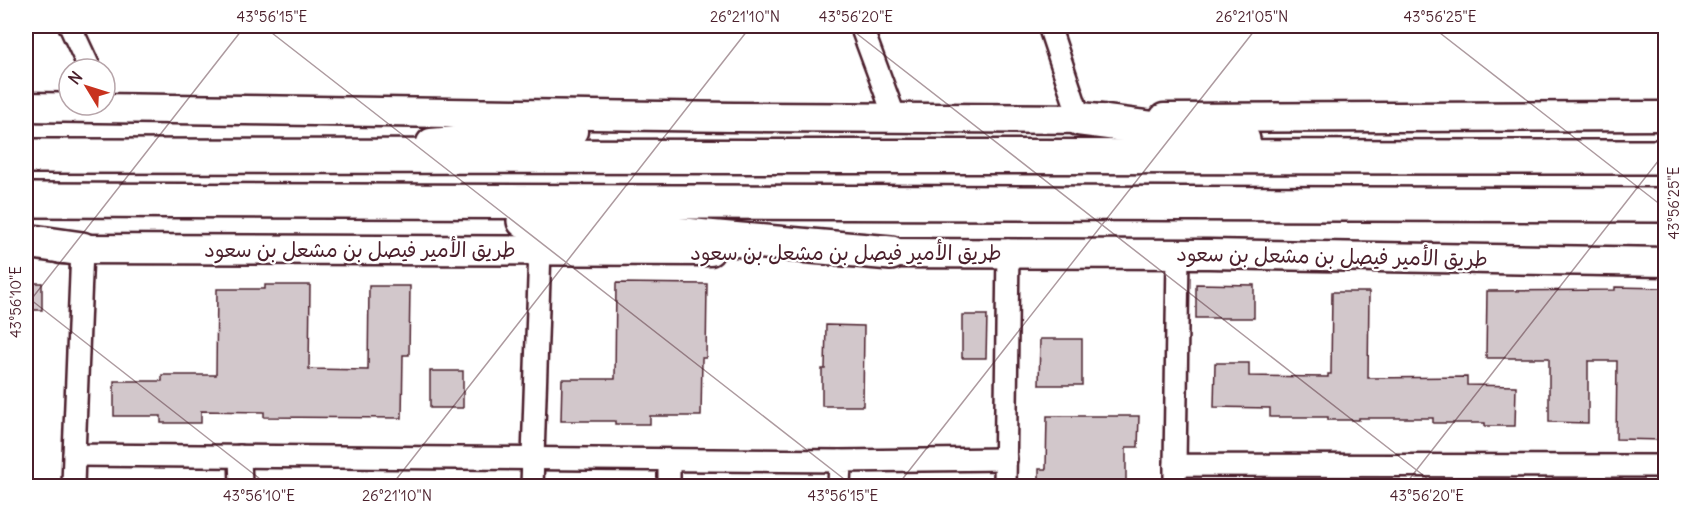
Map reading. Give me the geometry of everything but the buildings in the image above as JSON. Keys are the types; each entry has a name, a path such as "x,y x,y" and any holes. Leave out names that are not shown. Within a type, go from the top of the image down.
{"main road":[{"path":"117,105 734,117 1080,119 1665,117"},
{"path":"26,107 57,106"},
{"path":"279,157 734,117"},
{"path":"1080,119 1375,157"},
{"path":"26,156 1665,157"},
{"path":"26,200 1665,205"},
{"path":"301,201 891,253"},
{"path":"26,241 82,249"},
{"name":"طريق الأمير فيصل بن مشعل بن سعود","path":"26,248 1008,252 1665,262"}],"street":[{"path":"70,26 84,57"},
{"path":"861,26 895,118"},
{"path":"1049,26 1080,119"},
{"path":"73,486 82,249"},
{"path":"532,486 540,249"},
{"path":"1005,486 1008,252"},
{"path":"1178,254 1175,476 1521,476 1665,466"},
{"path":"74,455 840,461 1006,459"},
{"path":"240,456 241,486"},
{"path":"669,460 669,486"},
{"path":"840,461 840,486"}]}
